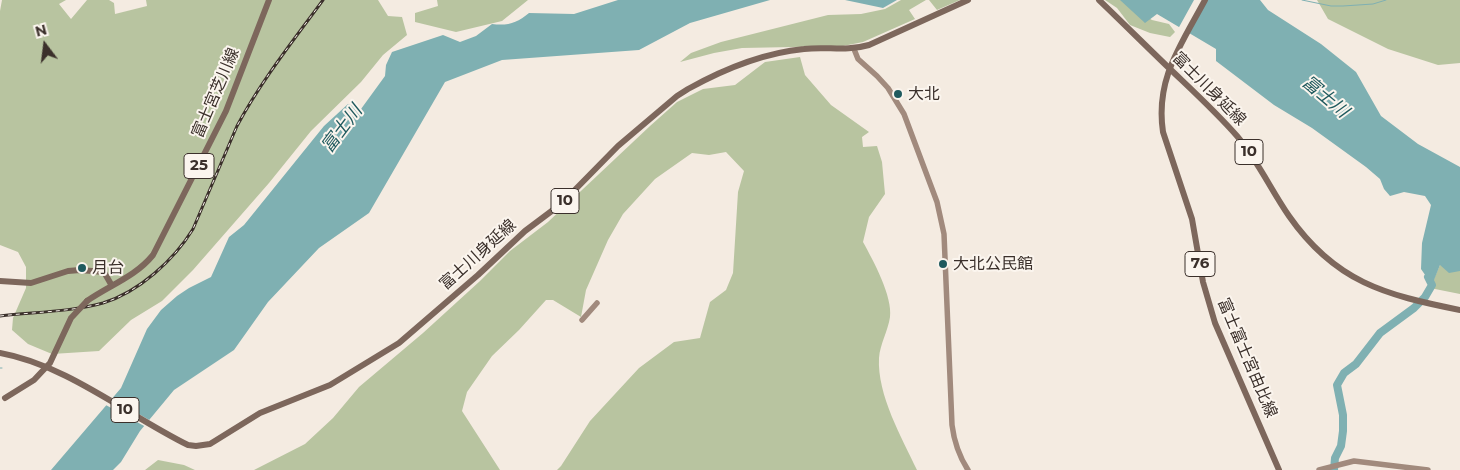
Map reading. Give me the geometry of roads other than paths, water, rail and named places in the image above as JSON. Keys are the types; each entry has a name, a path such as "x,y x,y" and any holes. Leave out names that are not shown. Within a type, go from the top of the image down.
{"main road":[{"name":"富士宮芝川線","path":"3,400 34,380 50,363 71,318 87,301 132,276 153,255 226,111 269,0"},
{"name":"富士川身延線","path":"0,353 32,360 180,440 196,446 210,444 260,413 330,385 399,343 478,275 525,230 561,204 618,146 670,101 688,89 761,56 806,48 854,49 883,39 968,0"},
{"name":"富士川身延線","path":"1099,0 1200,97 1238,138 1290,216 1315,247 1346,273 1383,292 1460,310"},
{"name":"富士富士宮由比線","path":"1205,0 1169,68 1162,100 1161,118 1163,132 1192,219 1208,301 1215,323 1279,470"},
{"path":"0,281 31,283 68,271 99,270 104,272 112,286"}],"street":[{"path":"854,49 858,59 888,88 902,108 941,216 944,234 952,425 957,450 968,470"},
{"path":"582,320 597,303"},
{"path":"1319,470 1346,462 1362,461 1428,470"}],"water":[{"name":"富士川","path":"618,0 770,0 690,23 639,50 502,60 445,82 369,213 319,248 268,302 234,350 174,390 140,431 121,462 113,470 51,470 121,388 147,329 161,310 189,288 211,277 229,237 244,225 324,126 348,104 361,109 385,76 386,65 392,52 443,35 460,42 476,36 492,24 503,25 512,23 529,13 574,14"},
{"path":"845,0 897,0 883,8"},
{"name":"富士川","path":"1120,0 1260,0 1268,10 1321,44 1356,72 1381,116 1418,144 1460,167 1460,271 1449,273 1440,265 1432,285 1421,269 1422,243 1431,205 1425,196 1404,192 1390,196 1384,189 1380,179 1366,167 1312,128 1274,105 1216,61 1216,49 1157,14 1145,23"}],"waterway":[{"path":"1302,0 1331,6 1373,4 1386,0"},
{"path":"1334,470 1335,458 1341,446 1343,431 1343,415 1337,385 1344,373 1356,364 1380,333 1414,308 1425,297 1432,285 1428,277"}],"railway":[{"path":"0,316 65,310 103,303 130,291 166,263 193,229 246,109 278,61 323,0"}],"place":[{"name":"大北","path":"898,94"},
{"name":"大北公民館","path":"943,264"},
{"name":"月台","path":"82,268"}]}
